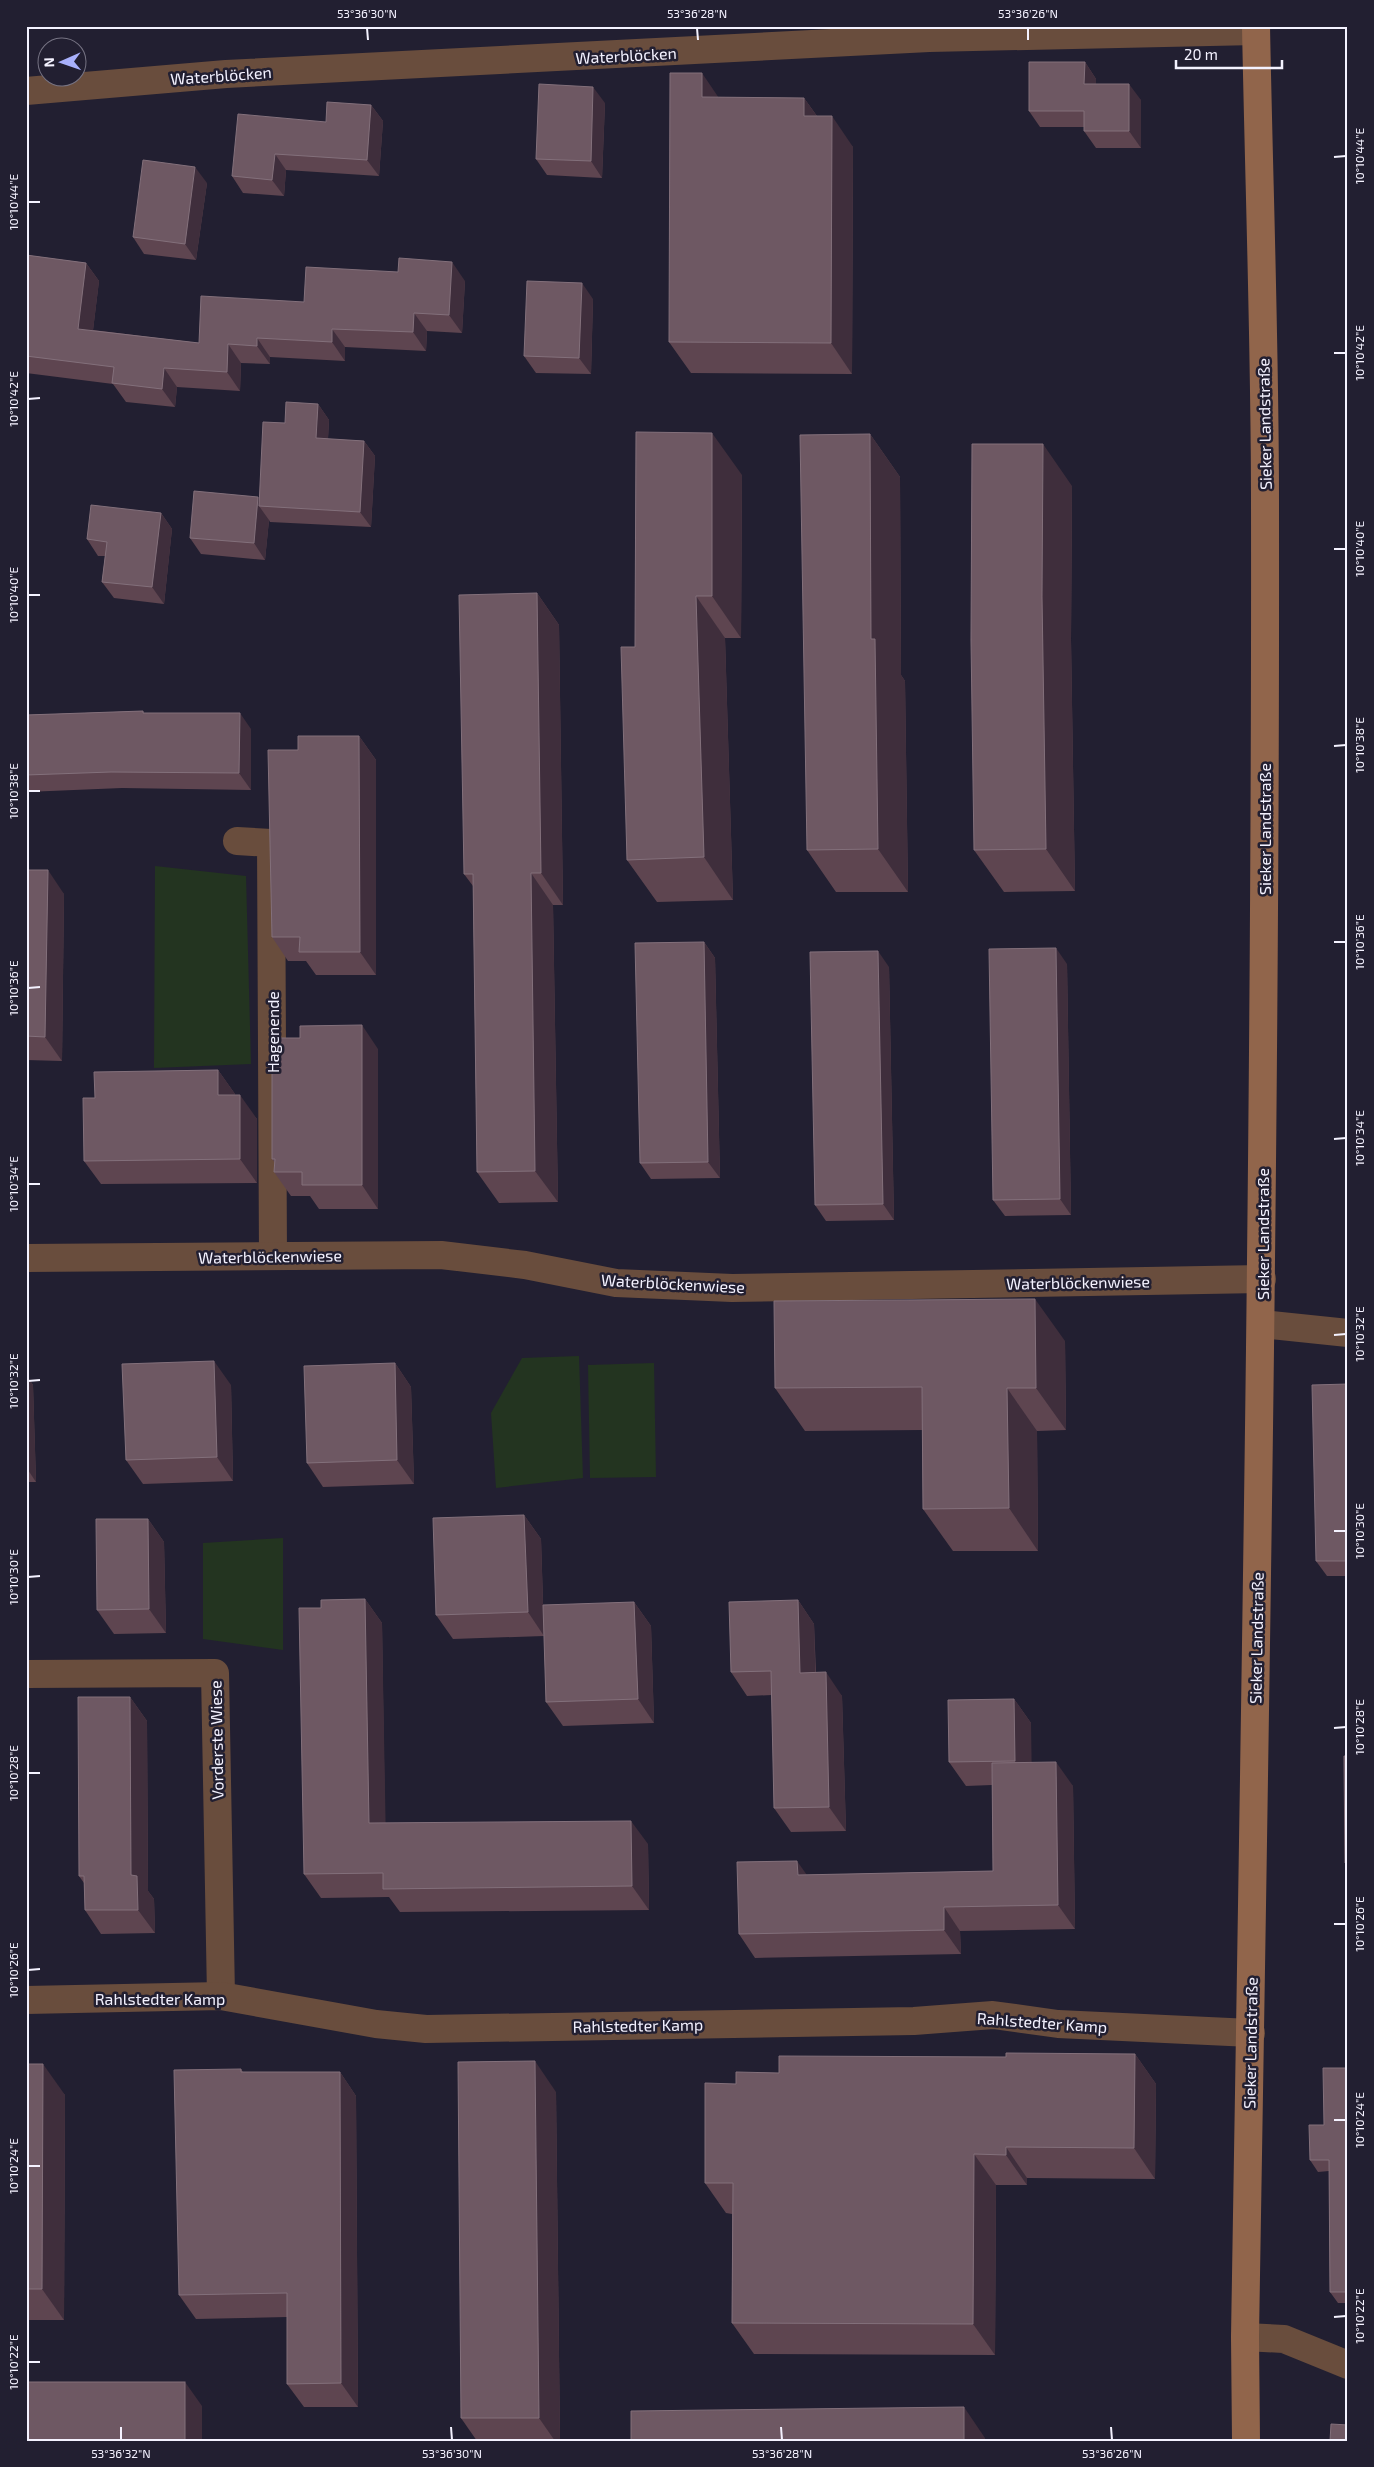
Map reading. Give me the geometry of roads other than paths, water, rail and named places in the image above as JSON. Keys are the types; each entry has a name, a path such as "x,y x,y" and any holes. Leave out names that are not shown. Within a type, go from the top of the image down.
{"main road":[{"name":"Sieker Landstraße","path":"1246,2441 1245,2337 1262,1279 1265,496 1256,28"}],"street":[{"name":"Waterblöcken","path":"26,90 226,74 929,38 1256,28"},
{"name":"Hagenende","path":"237,841 270,843 273,1256"},
{"name":"Waterblöckenwiese","path":"26,1258 441,1255 525,1265 616,1284 732,1288 1262,1279"},
{"path":"1261,1324 1348,1334"},
{"name":"Vorderste Wiese","path":"26,1674 214,1672 221,1996"},
{"name":"Rahlstedter Kamp","path":"26,2000 221,1996 376,2024 426,2029 914,2021 993,2015 1058,2024 1251,2033"},
{"path":"1245,2337 1284,2339 1348,2365"}]}
